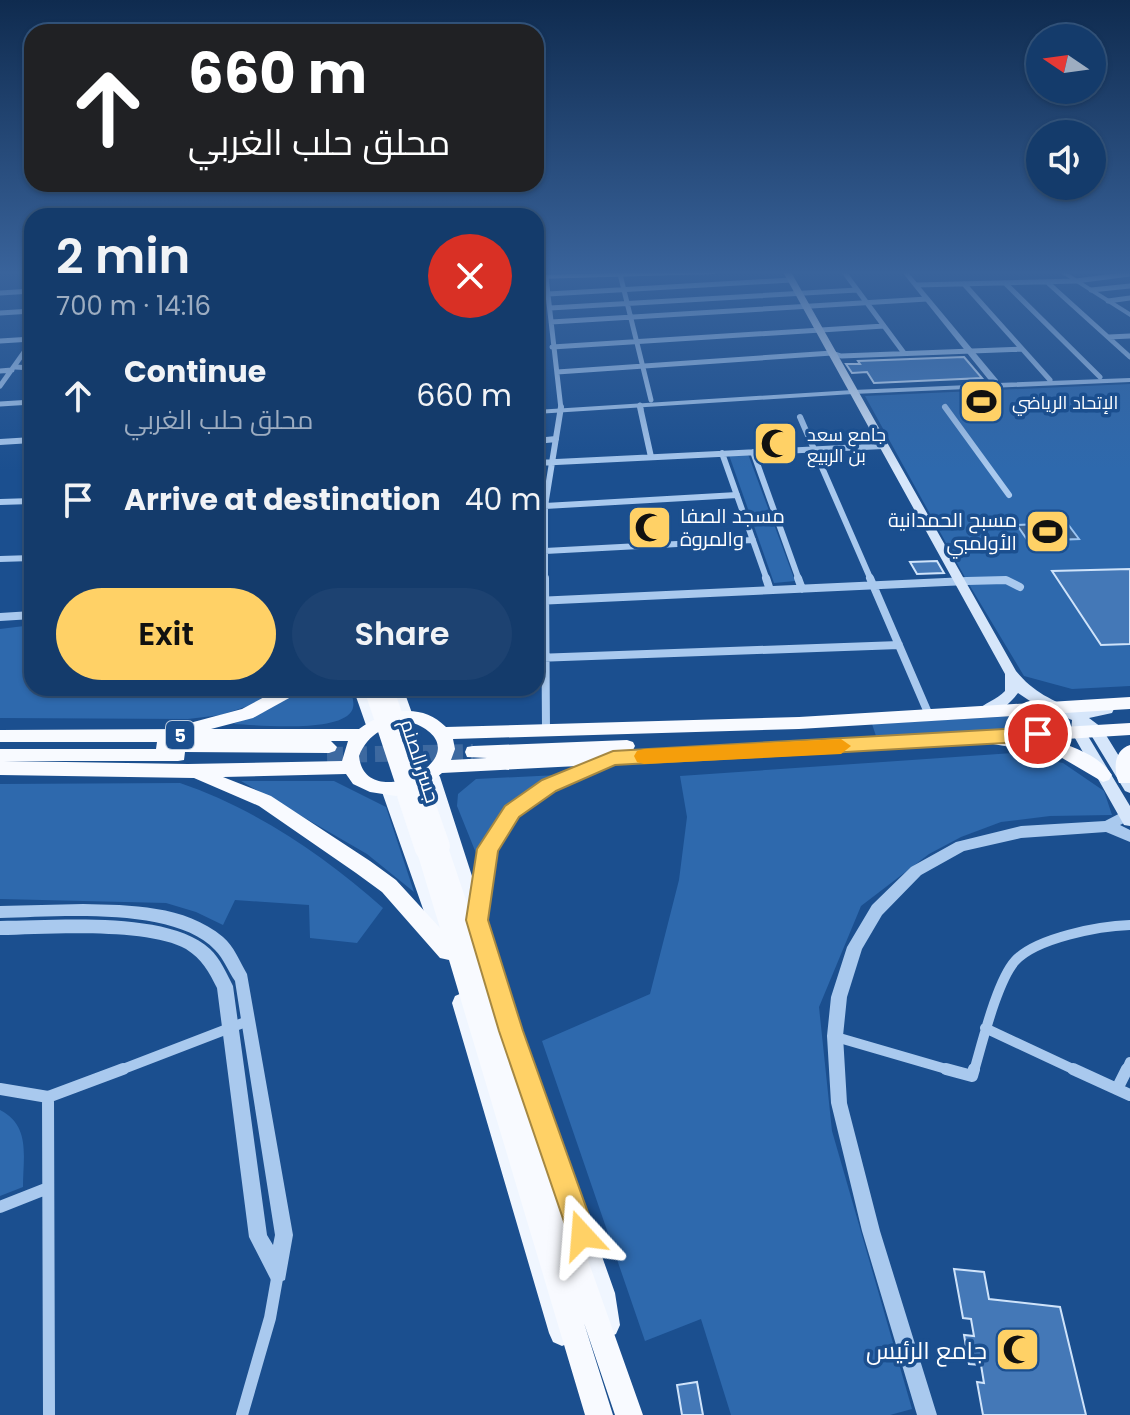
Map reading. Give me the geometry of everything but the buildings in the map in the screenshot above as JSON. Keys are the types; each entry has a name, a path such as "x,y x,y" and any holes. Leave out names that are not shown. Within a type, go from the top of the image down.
{"highway":[{"path":"160,735 247,714 280,696"},
{"name":"جسر الصنم","path":"375,696 433,847"},
{"name":"جسر الصنم","path":"387,696 433,847"},
{"path":"443,733 799,723 1122,704"},
{"path":"405,716 430,722 443,733 447,753 436,772 418,784 390,789 366,783 352,767 351,751 366,730 405,716"},
{"path":"799,723 720,733 473,748 720,743 820,748"},
{"path":"436,772 613,758 987,737 1084,726 1130,729"},
{"name":"5","path":"0,736 366,730"},
{"path":"987,737 1044,743 1066,749 1088,761 1103,775"},
{"path":"0,744 328,751 0,755"},
{"path":"1128,783 1125,757 1130,751"},
{"path":"477,920 483,864 502,823 536,793 613,758"},
{"name":"5","path":"0,768 188,771 352,767"},
{"path":"188,771 238,787 265,801 338,849 389,886 447,951"},
{"path":"433,847 629,1415"},
{"path":"433,847 583,1370 599,1415"}],"main road":[{"path":"824,338 1011,674 1023,689 1084,726 1128,783"},
{"path":"983,712 1003,702 1012,692 1011,674"},
{"path":"362,696 366,730"},
{"path":"398,696 405,716"},
{"path":"1122,704 1113,709 1090,711 1084,726 1103,775 1129,816"},
{"path":"436,772 511,1031 602,1293 610,1362"},
{"path":"390,789 447,951 554,1312 566,1343 583,1370"}],"street":[{"path":"544,564 545,506 561,408 552,338"},
{"path":"552,347 674,338"},
{"path":"893,338 904,353"},
{"path":"959,338 995,382"},
{"path":"1012,338 1050,380"},
{"path":"1061,338 1100,377"},
{"path":"1110,338 1130,357"},
{"path":"0,341 24,340"},
{"path":"638,340 651,400"},
{"path":"557,372 832,353 841,356 1022,349"},
{"path":"0,386 24,353"},
{"path":"0,371 24,368"},
{"path":"544,409 852,389 1130,378"},
{"path":"561,408 852,389 1130,378"},
{"path":"0,404 24,402"},
{"path":"640,405 651,457"},
{"path":"945,407 1009,495"},
{"path":"800,417 929,715"},
{"path":"544,440 556,439"},
{"path":"0,444 24,442"},
{"path":"544,462 883,446"},
{"path":"753,452 802,589"},
{"path":"722,453 770,590"},
{"path":"545,506 737,495"},
{"path":"0,502 24,501"},
{"path":"545,551 753,540"},
{"path":"0,559 24,558"},
{"path":"544,601 959,581 1006,580 1020,587"},
{"path":"0,617 24,616"},
{"path":"544,658 899,645"},
{"path":"544,696 546,731"},
{"path":"927,1415 871,1231 843,1122 836,1077 835,1036 839,997 855,947 877,910 916,871 961,846 1021,832 1107,826 1129,816"},
{"path":"1107,826 1130,836"},
{"path":"0,912 161,916 192,925 219,943 242,979 284,1235 270,1318 242,1415"},
{"path":"835,1036 972,1076 985,1028 1015,961 1057,937 1109,926 1130,925"},
{"path":"0,928 154,931 183,940 205,953 225,986 258,1237 278,1273"},
{"path":"0,1089 48,1097 248,1021"},
{"path":"985,1028 1130,1095"},
{"path":"1117,1089 1130,1062"},
{"path":"48,1097 49,1415"},
{"path":"0,1207 48,1188"}],"shaded area":[{"path":"1130,384 1130,686 1072,689 1024,676 967,581 865,396"},
{"path":"748,454 795,581 774,583 729,455"},
{"name":"مسبح الحمدانية الأولمبي","path":"1067,523 1079,539 1028,541 1017,525"},
{"path":"24,626 24,696 268,696 221,715 188,719 0,718 0,629"},
{"path":"290,696 352,696 353,700 351,712 343,719 330,723 277,726 233,724 268,710"},
{"path":"1057,714 1062,723 1018,725 992,731 876,736 872,724"},
{"path":"1013,753 1063,763 1104,791 1112,815 1050,816 1001,822 961,837 929,854 861,906 819,1007 832,1131 912,1409 890,1415 731,1415 701,1319 645,1341 542,1041 650,994 679,880 687,817 680,776"},
{"path":"558,775 520,799 482,868 457,806 458,794 476,779"},
{"path":"241,781 334,781 386,807 414,892 367,854"},
{"path":"180,783 235,806 288,835 383,908 357,943 310,938 309,905 235,900 223,925 196,912 166,903 0,899 0,784"},
{"path":"0,1110 17,1124 24,1153 23,1187 0,1196"}],"tunnel":[{"path":"327,755 473,752"}],"slow traffic":[{"path":"644,756 841,746"}],"place":[{"name":"الإتحاد الرياضي","path":"981,402"},
{"name":"جامع سعد بن الربيع","path":"776,444"},
{"name":"مسجد الصفا والمروة","path":"649,528"},
{"name":"مسبح الحمدانية الأولمبي","path":"1048,532"},
{"name":"جامع الرئيس","path":"1018,1350"}],"route":[{"path":"582,1235 511,1031 477,920 487,849 512,812 523,801 549,785 613,758 1038,734"}]}
